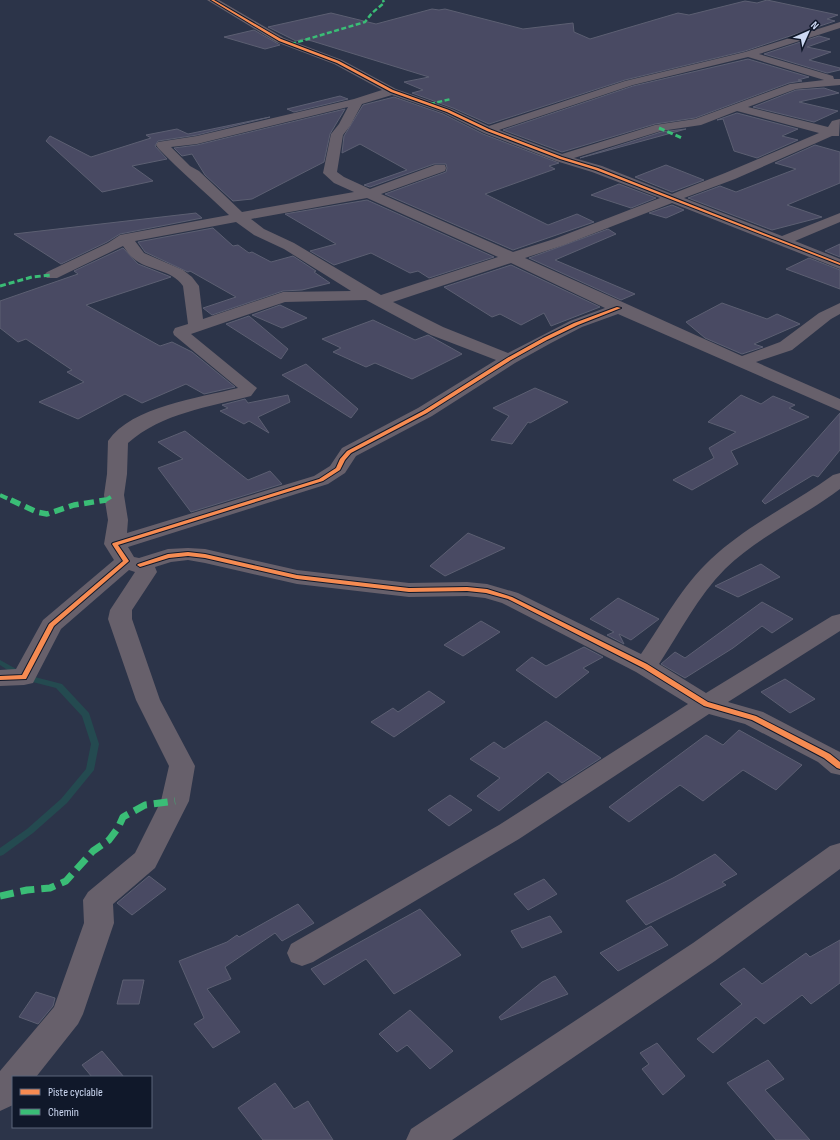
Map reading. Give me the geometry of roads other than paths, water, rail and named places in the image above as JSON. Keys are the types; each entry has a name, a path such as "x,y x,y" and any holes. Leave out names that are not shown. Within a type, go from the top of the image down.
{"street":[{"path":"212,0 280,40 338,62 392,91 448,111 488,130 561,158 597,169 840,264"},
{"path":"488,130 629,84 748,54 840,25"},
{"path":"748,54 840,81"},
{"path":"749,67 780,64"},
{"path":"697,66 736,68"},
{"path":"561,158 659,128 697,122 794,86 840,81"},
{"path":"392,91 357,102 287,117 197,140 162,145 185,169 194,174 239,217 260,232 289,246 373,298 437,330 509,359"},
{"path":"357,102 344,126 337,134 330,173 339,180 513,258 619,308 840,406"},
{"path":"738,108 837,130"},
{"path":"17,1076 67,1014 99,923 98,900 145,860 168,818 175,801 181,777 182,766 148,700 120,619 121,610 146,572 145,568 127,557 118,520 114,495 117,474 118,441 125,433 157,416 245,392 248,388 182,335 181,332 283,297 373,298 513,258 559,242 730,176 837,130"},
{"path":"52,275 100,250 113,246 125,238 370,193 394,186 440,168"},
{"path":"784,241 840,216"},
{"path":"125,238 139,256 178,273 188,280 191,286 196,326"},
{"path":"0,678 24,677 51,625 127,557 321,480 338,469 343,459 349,452 425,412 509,359 570,327 619,308"},
{"path":"741,362 786,346 835,315"},
{"path":"645,666 687,602 718,564 752,536 828,489 840,478"},
{"path":"127,557 188,554 205,556 297,577 380,588 409,590 467,589 487,591 510,598 645,666 706,704 754,718 827,756 840,766"},
{"path":"302,953 509,832 706,704 840,621"},
{"path":"423,1140 704,952 840,854"},
{"path":"0,1096 12,1081"}],"waterway":[{"path":"0,662 24,677 59,686 86,715 95,744 90,770 64,801 30,831 0,853"}]}
